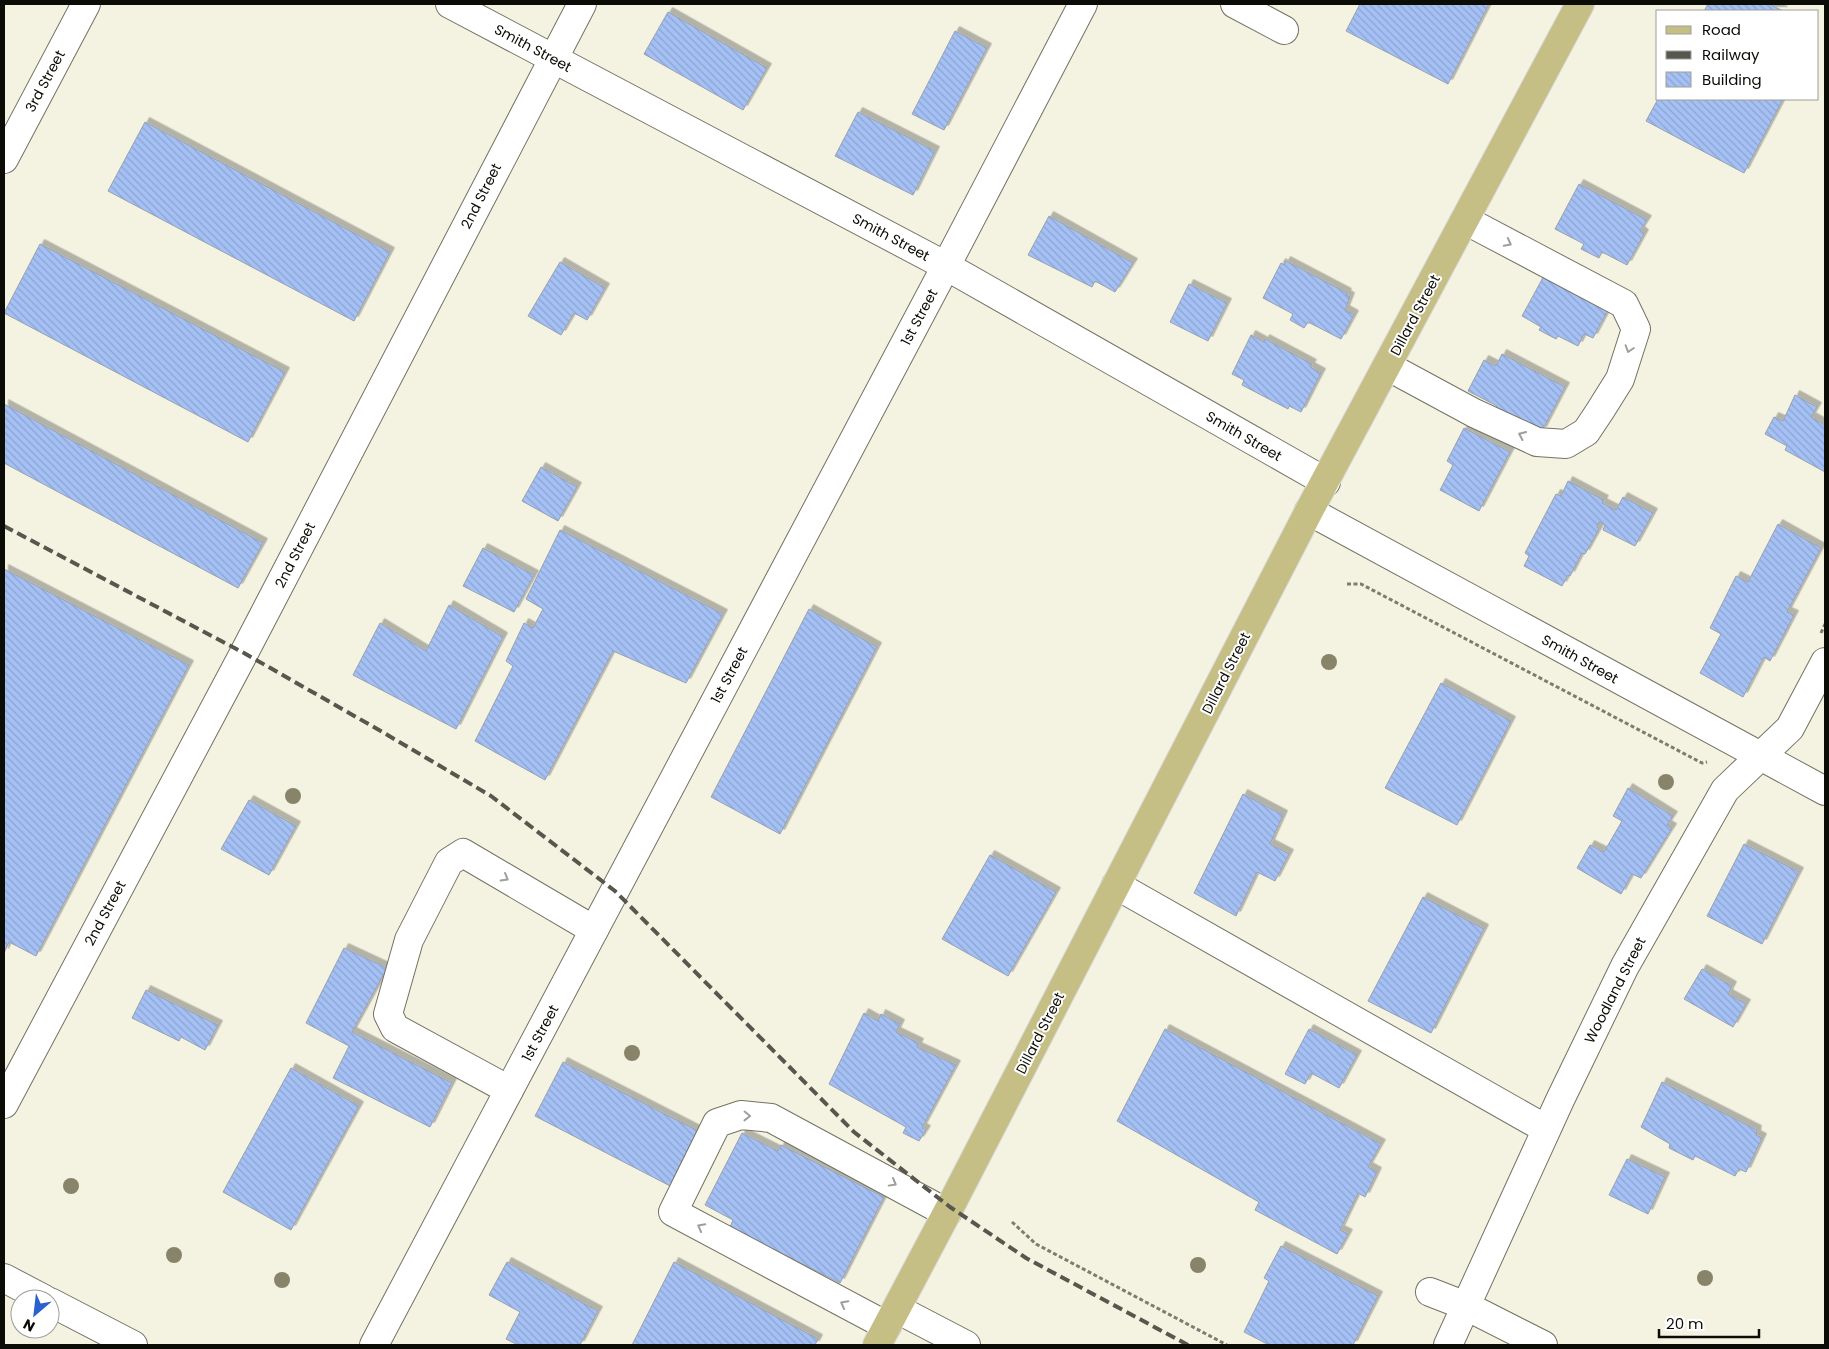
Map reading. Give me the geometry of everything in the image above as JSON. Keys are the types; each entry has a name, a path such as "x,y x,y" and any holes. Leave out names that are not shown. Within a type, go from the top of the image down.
{"main road":[{"name":"Dillard Street","path":"887,1327 1309,511 1580,4"}],"street":[{"name":"3rd Street","path":"4,159 86,4"},
{"name":"Smith Street","path":"450,4 946,266 1326,482"},
{"name":"2nd Street","path":"4,1104 244,653 582,4"},
{"name":"1st Street","path":"374,1345 1083,4"},
{"path":"1236,4 1284,30"},
{"path":"1387,366 1474,413 1537,442 1566,444 1586,432 1620,379 1636,329 1624,304 1465,220"},
{"name":"Smith Street","path":"1309,511 1825,791"},
{"name":"Woodland Street","path":"1448,1345 1546,1129 1625,966 1725,790 1790,728 1825,662"},
{"path":"509,1090 395,1028 388,1014 409,940 449,862 463,853 594,930"},
{"path":"1116,885 1546,1129"},
{"path":"947,1213 771,1118 741,1115 717,1123 673,1212 887,1327 966,1345"},
{"path":"4,1278 25,1289"},
{"path":"1430,1292 1466,1306 1543,1345"},
{"path":"60,1307 133,1345"}],"path":[{"path":"1347,584 1361,584 1702,763 1712,761"},
{"path":"1012,1222 1036,1244 1227,1345"}],"building":[{"path":"1360,4 1489,4 1448,84 1346,31"},
{"path":"1708,4 1769,4 1781,10 1705,10"},
{"path":"668,12 767,68 743,110 644,54"},
{"path":"955,31 987,48 944,130 912,114"},
{"path":"1657,100 1782,100 1744,173 1646,121"},
{"path":"858,112 935,151 913,195 835,156"},
{"path":"145,122 390,252 354,321 108,191"},
{"path":"1579,184 1647,220 1640,231 1644,234 1627,265 1602,252 1599,258 1581,249 1584,244 1555,229"},
{"path":"1049,216 1133,263 1115,292 1095,281 1092,287 1028,255"},
{"path":"40,244 285,372 248,442 4,313"},
{"path":"1286,261 1347,293 1346,295 1350,297 1345,310 1354,315 1341,339 1308,322 1304,328 1290,320 1293,314 1263,298 1281,263 1284,265"},
{"path":"560,262 605,288 587,320 574,313 561,335 528,316"},
{"path":"1546,272 1610,306 1593,338 1584,334 1578,346 1558,336 1556,339 1539,330 1541,327 1522,316"},
{"path":"1189,284 1227,303 1208,341 1170,322"},
{"path":"1251,335 1264,342 1265,339 1312,364 1310,367 1321,373 1301,412 1289,406 1288,409 1242,385 1244,380 1232,374"},
{"path":"1502,354 1565,387 1542,431 1518,418 1515,423 1494,411 1497,406 1468,391 1484,360 1496,366"},
{"path":"1795,395 1817,407 1811,417 1825,425 1825,472 1785,450 1787,446 1765,434 1774,417 1783,421"},
{"path":"4,404 263,543 238,588 4,463"},
{"path":"1464,428 1510,452 1479,511 1440,490 1453,465 1447,461"},
{"path":"541,467 577,487 558,521 522,501"},
{"path":"1568,481 1604,500 1602,503 1616,510 1623,497 1653,513 1635,546 1603,530 1605,525 1599,522 1597,527 1599,529 1585,554 1582,553 1570,576 1568,575 1562,586 1524,566 1529,556 1525,553 1556,494 1561,496"},
{"path":"1778,524 1821,548 1787,612 1794,615 1770,661 1764,657 1743,697 1700,673 1721,634 1710,628 1736,576 1748,582"},
{"path":"560,530 723,614 686,683 613,651 545,780 475,741 513,666 506,661 524,623 533,628 543,609 526,599"},
{"path":"483,548 534,575 514,612 463,586"},
{"path":"4,569 189,665 36,956 9,942 4,953"},
{"path":"449,605 503,637 456,729 353,675 380,623 426,651"},
{"path":"809,609 877,647 780,834 711,797"},
{"path":"1441,683 1511,721 1457,825 1385,788"},
{"path":"1628,788 1673,816 1667,825 1672,828 1641,878 1632,874 1621,894 1577,868 1590,845 1604,852 1622,821 1613,816"},
{"path":"1243,794 1283,815 1270,844 1289,854 1275,881 1257,872 1236,916 1194,893"},
{"path":"249,800 296,826 269,875 221,849"},
{"path":"1744,844 1799,872 1762,944 1707,916"},
{"path":"990,855 1056,892 1008,976 942,939"},
{"path":"1423,897 1484,929 1431,1033 1368,1001"},
{"path":"344,948 387,968 352,1032 452,1083 430,1127 333,1078 349,1046 306,1023"},
{"path":"1702,969 1732,986 1728,994 1746,1004 1733,1027 1684,999"},
{"path":"146,990 218,1025 205,1050 181,1037 179,1041 132,1018"},
{"path":"864,1013 878,1021 881,1014 900,1024 896,1032 919,1043 917,1047 956,1065 922,1128 926,1130 919,1141 903,1133 906,1127 829,1084"},
{"path":"1165,1029 1381,1144 1368,1167 1377,1172 1365,1197 1358,1193 1340,1230 1348,1234 1337,1254 1255,1210 1259,1202 1117,1121"},
{"path":"1309,1029 1357,1055 1339,1088 1311,1073 1305,1084 1285,1074"},
{"path":"563,1062 702,1133 674,1188 535,1116"},
{"path":"291,1068 359,1106 291,1230 223,1192"},
{"path":"1662,1082 1757,1130 1756,1135 1762,1138 1746,1172 1739,1169 1735,1176 1695,1156 1693,1160 1669,1148 1670,1144 1641,1127"},
{"path":"742,1133 778,1151 781,1145 884,1197 840,1283 730,1227 733,1220 705,1205"},
{"path":"1627,1159 1665,1177 1648,1214 1609,1195"},
{"path":"1281,1246 1378,1296 1353,1345 1269,1345 1244,1332 1269,1281 1264,1278"},
{"path":"507,1262 598,1311 580,1345 518,1345 506,1339 520,1312 489,1295"},
{"path":"674,1262 818,1339 815,1345 632,1345"}],"railway":[{"path":"4,526 244,653 491,796 615,891 854,1132 950,1207 1026,1258 1188,1345"}]}
